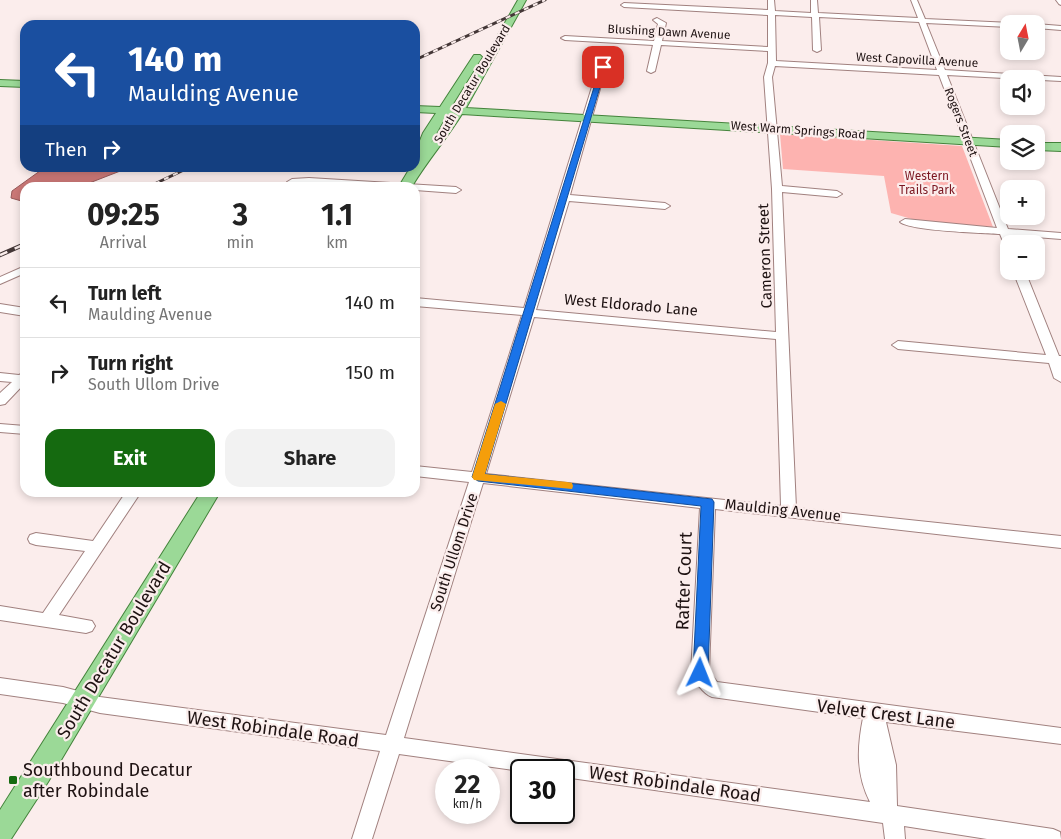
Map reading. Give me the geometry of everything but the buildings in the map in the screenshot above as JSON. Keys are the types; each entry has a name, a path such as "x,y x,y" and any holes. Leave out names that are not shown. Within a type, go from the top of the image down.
{"main road":[{"name":"South Decatur Boulevard","path":"420,153 429,133 513,0"},
{"name":"South Decatur Boulevard","path":"420,163 442,137 522,0"},
{"path":"0,83 20,84"},
{"path":"0,87 20,88"},
{"name":"West Warm Springs Road","path":"420,104 588,117 1000,143"},
{"name":"West Warm Springs Road","path":"420,109 445,107"},
{"path":"1045,146 1061,147"},
{"name":"South Decatur Boulevard","path":"0,833 208,497"}],"street":[{"name":"Cameron Street","path":"771,0 772,63 768,78 778,189 789,511"},
{"path":"814,0 817,50"},
{"name":"Rogers Street","path":"914,0 1005,235"},
{"path":"624,4 662,3 814,15 1000,24"},
{"path":"651,71 662,23 657,20"},
{"path":"1045,27 1061,28"},
{"name":"Blushing Dawn Avenue","path":"565,38 772,49"},
{"name":"West Capovilla Avenue","path":"772,63 1061,80"},
{"name":"South Ullom Drive","path":"362,839 530,312 603,64"},
{"path":"420,188 456,190"},
{"path":"778,189 837,194"},
{"path":"564,198 665,206"},
{"path":"905,222 1061,236"},
{"path":"0,281 20,274"},
{"path":"1023,280 1058,360 1061,378"},
{"name":"West Eldorado Lane","path":"420,302 784,336"},
{"path":"0,308 20,311"},
{"path":"898,345 1058,360"},
{"path":"0,377 20,378"},
{"path":"0,402 20,382"},
{"path":"0,428 20,430"},
{"name":"Maulding Avenue","path":"420,471 1061,542"},
{"path":"47,620 131,497"},
{"name":"Rafter Court","path":"708,502 700,673 712,689"},
{"path":"36,539 97,547"},
{"path":"0,614 86,626"},
{"name":"West Robindale Road","path":"0,686 63,695 100,705 682,784 1053,839"},
{"name":"Velvet Crest Lane","path":"712,689 1061,736"},
{"path":"874,712 884,748 889,786 889,815 895,839"}],"green space":[{"name":"Western Trails Park","path":"780,134 962,146 993,227 922,222 891,213 884,176 783,169"}],"shaded area":[{"path":"38,172 118,172 92,182 25,182"},
{"path":"20,185 20,201 11,198 12,191"}],"railway":[{"path":"420,58 545,0"},
{"path":"159,182 180,172"},
{"path":"0,255 20,246"}],"slow traffic":[{"path":"501,404 478,477 567,486"}],"place":[{"name":"Southbound Decatur after Robindale","path":"13,780"}],"route":[{"path":"603,67 560,214 478,477 708,502 700,673"}]}
